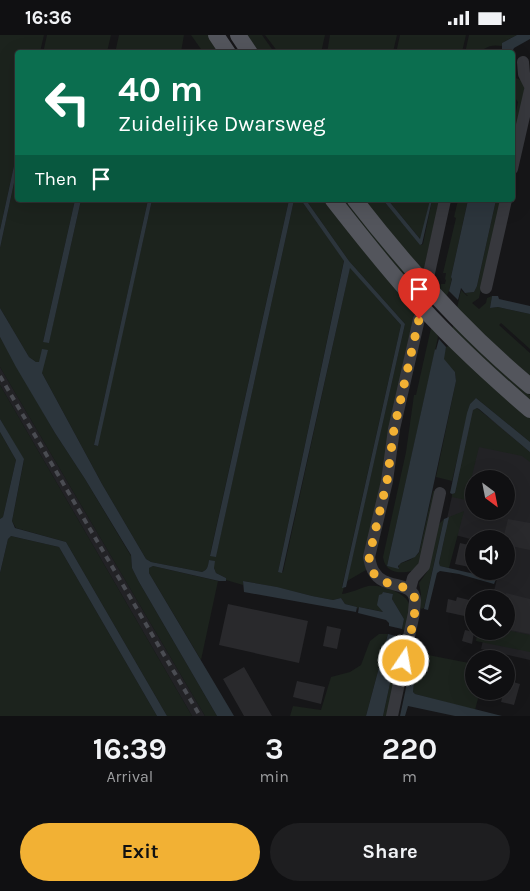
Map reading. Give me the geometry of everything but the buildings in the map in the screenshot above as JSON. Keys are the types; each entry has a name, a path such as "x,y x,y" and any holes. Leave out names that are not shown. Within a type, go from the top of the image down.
{"main road":[{"path":"216,35 226,50"},
{"path":"238,35 248,50"},
{"path":"335,202 411,295 459,345 530,410"},
{"path":"357,202 423,282 492,352 530,386"}],"street":[{"path":"522,60 524,74 530,86"},
{"path":"515,156 530,90"},
{"path":"429,273 445,202"},
{"path":"486,288 506,202"},
{"path":"410,589 385,583 378,578 374,574 369,557 387,481 394,429 419,319"},
{"path":"392,716 414,613 415,601 410,589 413,578 424,566 440,493"}],"shaded area":[{"path":"0,35 44,35 40,50 15,50 15,161 0,230"},
{"path":"47,35 111,35 107,50 44,50"},
{"path":"119,35 184,35 181,50 116,50"},
{"path":"191,35 208,35 219,50 202,50"},
{"path":"245,35 262,35 273,50 256,50"},
{"path":"265,35 325,35 322,50 276,50"},
{"path":"330,35 397,35 393,50 328,50"},
{"path":"400,35 466,35 462,50 397,50"},
{"path":"469,35 517,35 502,43 502,46 495,45 484,50 466,50"},
{"path":"517,35 530,35 530,39 513,50 502,50 502,43"},
{"path":"515,78 521,80 526,86 515,139 515,118 518,102 515,98"},
{"path":"15,161 15,178 0,248 0,230"},
{"path":"15,178 15,202 75,202 43,342 49,342 81,202 148,202 94,445 97,446 152,202 289,202 210,555 216,556 294,202 302,202 344,260 278,572 283,572 350,267 401,325 342,594 368,586 385,588 398,593 407,600 410,607 407,627 404,630 402,629 404,619 392,599 393,594 383,592 384,612 359,607 358,609 357,607 345,604 341,598 333,600 276,587 243,581 243,585 226,580 226,578 216,573 214,561 209,560 207,569 202,572 151,562 146,559 102,484 42,373 39,362 29,357 0,308 0,248"},
{"path":"75,202 81,202 49,343 43,342"},
{"path":"148,202 152,202 98,446 94,445"},
{"path":"289,202 294,202 216,557 210,556"},
{"path":"302,202 307,202 349,261 405,324 346,587 342,588 401,325 350,268 282,573 278,572 344,261"},
{"path":"307,202 327,202 415,311 388,440 366,570 347,581 405,324 349,261"},
{"path":"343,202 349,202 420,288 419,294"},
{"path":"365,202 385,202 421,245 423,244 432,202 440,202 423,272"},
{"path":"385,202 390,202 420,239 429,202 432,202 422,244 420,245"},
{"path":"390,202 430,202 421,240"},
{"path":"458,202 468,202 452,278 446,297 440,290 441,284 445,284 446,280 446,273 443,273 456,218 454,217"},
{"path":"468,202 496,202 477,286 474,292 465,293 461,288 458,300 449,291"},
{"path":"496,202 501,202 479,298 472,303 479,309 486,303 487,298 492,296 490,308 498,307 530,314 530,349 501,323 499,325 530,353 530,377 457,308 461,290 468,296 465,293 474,292 477,286"},
{"path":"492,296 498,296 499,299 530,306 530,314 498,307 490,308"},
{"path":"0,308 29,357 39,362 42,349 48,350 42,373 102,484 146,559 151,562 202,572 207,569 209,560 215,561 214,568 216,573 226,578 226,581 219,581 153,566 149,568 149,573 234,716 217,716 139,582 132,568 131,555 55,433 0,337"},
{"path":"454,323 530,395 530,402 452,329"},
{"path":"431,328 438,337 387,566 383,557 406,452 414,395 416,395"},
{"path":"0,337 55,433 131,556 132,568 139,582 217,716 205,716 0,367"},
{"path":"439,339 446,347 444,359 455,372 456,381 419,552 415,557 401,563 398,566 399,569 387,566 435,349"},
{"path":"451,345 506,398 530,418 530,442 476,398 470,404 452,481 436,477 456,381 455,372 443,359 446,347"},
{"path":"0,367 205,716 192,716 0,385"},
{"path":"0,385 192,716 167,716 66,542 16,528 12,521 24,460 0,419"},
{"path":"476,398 530,442 530,452 479,409 473,410 455,493 452,494 450,493 467,413 470,404"},
{"path":"472,406 530,446 530,660 515,657 515,650 481,649 483,640 515,640 515,590 494,590 497,580 515,580 515,530 465,530 465,538 444,532"},
{"path":"477,408 530,452 530,462 522,456 479,447 473,470 465,470 465,500 452,497 452,494 455,493 473,410"},
{"path":"0,419 24,459 12,521 15,528 66,542 167,716 157,716 59,547 11,536 8,539 0,573 0,519 3,517 16,460 0,432"},
{"path":"0,432 16,460 3,517 0,519"},
{"path":"433,491 437,491 420,562 412,571 393,571 387,566 399,568 399,564 410,560 419,553"},
{"path":"464,511 449,568 440,566 439,563 449,517"},
{"path":"449,517 439,563 440,566 465,572 465,576 440,571 437,573 428,610 424,609 444,519"},
{"path":"444,519 424,608 421,609 419,583 427,572 437,526"},
{"path":"11,536 59,547 157,716 0,716 0,573 8,539"},
{"path":"153,566 218,581 201,660 149,573 149,568"},
{"path":"480,580 496,580 494,584"},
{"path":"243,581 333,600 341,598 345,604 357,607 356,612 244,592"},
{"path":"383,592 393,594 392,599 404,619 402,629 389,626 386,620 358,613 359,607 383,612 377,605 379,595"},
{"path":"515,632 530,635 530,652 476,641 515,640"},
{"path":"379,634 388,634 366,716 290,716 293,706 321,710 331,677 350,672 361,665 370,641"},
{"path":"388,634 400,637 383,716 366,716"},
{"path":"400,637 403,642 387,716 383,716"},
{"path":"414,650 418,651 413,692 415,694 502,716 455,716 408,706 405,716 400,716"},
{"path":"418,653 465,662 465,700 478,700 475,710 415,694 413,692"}],"railway":[{"path":"0,376 200,716"}],"route":[{"path":"404,661 414,613 415,601 413,595 410,589 385,583 378,578 374,574 369,557 387,481 394,429 419,319"}]}
